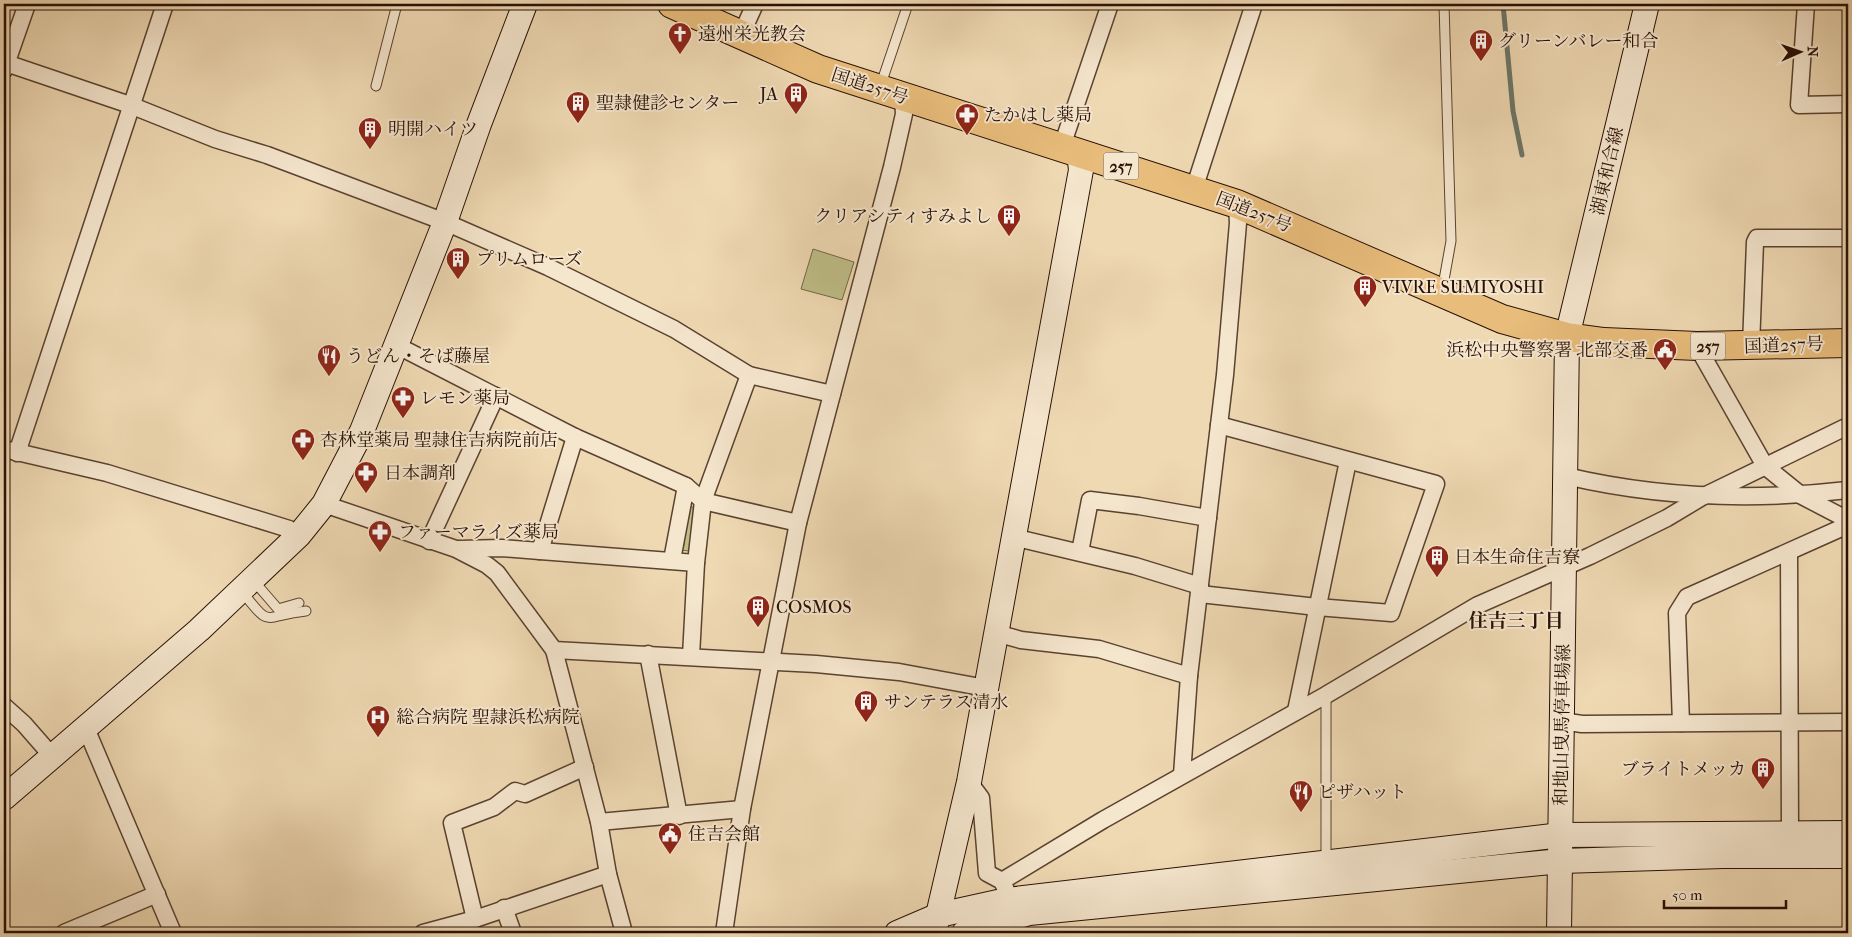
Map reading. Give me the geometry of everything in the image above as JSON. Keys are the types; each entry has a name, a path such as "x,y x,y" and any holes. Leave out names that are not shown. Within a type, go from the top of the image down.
{"highway":[{"name":"国道257号","path":"672,4 818,69 1237,204 1502,319 1567,338 1697,346 1848,343"}],"street":[{"path":"27,4 5,67 130,105 215,139 267,155 445,222 548,267 674,328 749,375 832,394"},
{"path":"165,4 10,451 116,476 289,529 300,535"},
{"path":"4,798 85,726 199,630 300,535 324,504 362,431 445,222 479,124 525,4"},
{"path":"741,35 755,4"},
{"path":"936,924 969,782 1081,170 1071,149 1110,4"},
{"path":"1194,189 1254,4"},
{"name":"湖東和合線","path":"1567,338 1647,4"},
{"path":"1806,4 1799,105 1848,104"},
{"path":"724,933 742,809 769,663 798,523 904,114 891,93"},
{"path":"1182,775 1189,676 1219,425 1238,223 1237,204"},
{"path":"1750,346 1755,242 1757,238 1848,238"},
{"name":"和地山曳馬停車場線","path":"1559,933 1567,338"},
{"path":"396,345 575,437 686,486 703,501 798,523"},
{"path":"1697,346 1765,466 1802,496 1848,520"},
{"path":"691,656 696,563 703,501 749,375"},
{"path":"429,541 496,396"},
{"path":"1013,536 1080,552 1200,590 1318,607 1391,613 1436,484 1219,425"},
{"path":"964,933 1003,909 1182,775 1326,695 1478,605 1590,556 1667,518 1702,497 1848,426"},
{"path":"540,551 575,437"},
{"path":"1296,711 1348,461"},
{"path":"1566,476 1610,486 1702,497 1802,496 1848,490"},
{"path":"672,560 686,486"},
{"path":"1080,552 1090,500 1208,518"},
{"path":"324,504 456,549 487,565 498,574 554,650 599,822 608,874 624,933"},
{"path":"1681,723 1676,612 1687,597 1848,525"},
{"path":"456,549 502,548 696,563"},
{"path":"498,574 502,548"},
{"path":"1789,552 1790,834"},
{"path":"996,633 1021,640 1099,649 1189,676"},
{"path":"554,650 691,656 769,663 816,664 899,672 986,688"},
{"path":"648,654 678,816"},
{"path":"4,706 24,724 52,756"},
{"path":"1562,721 1582,724 1848,722"},
{"path":"85,726 173,933"},
{"path":"475,919 452,823 494,807 515,791 525,794 584,767"},
{"path":"969,782 981,798 987,873 1003,909"},
{"path":"599,822 742,809"},
{"path":"898,933 1003,909 1326,862 1560,835 1848,833"},
{"path":"1003,909 1029,913 1561,861 1723,856 1848,856"},
{"path":"424,933 440,931 608,874"},
{"path":"64,933 157,894"},
{"path":"504,908 513,933"}],"lane":[{"path":"376,86 397,4"},
{"path":"891,93 908,4"},
{"path":"1441,294 1451,240 1444,4"},
{"path":"247,585 278,609 299,603"},
{"path":"247,585 259,615 267,618 306,611"},
{"path":"1326,695 1326,862"}],"green space":[{"path":"813,249 854,262 842,300 801,289"},
{"path":"688,504 694,508 689,551 679,550"}],"waterway":[{"path":"1503,4 1513,111 1522,155"}],"place":[{"name":"遠州栄光教会","path":"680,55"},
{"name":"グリーンバレー和合","path":"1481,62"},
{"name":"JA","path":"796,115"},
{"name":"聖隷健診センター","path":"578,124"},
{"name":"たかはし薬局","path":"967,136"},
{"name":"明開ハイツ","path":"370,150"},
{"name":"クリアシティすみよし","path":"1009,237"},
{"name":"プリムローズ","path":"458,280"},
{"name":"VIVRE SUMIYOSHI","path":"1365,308"},
{"name":"浜松中央警察署 北部交番","path":"1665,371"},
{"name":"うどん・そば藤屋","path":"329,377"},
{"name":"レモン薬局","path":"403,419"},
{"name":"杏林堂薬局 聖隷住吉病院前店","path":"303,461"},
{"name":"日本調剤","path":"366,494"},
{"name":"ファーマライズ薬局","path":"380,553"},
{"name":"日本生命住吉寮","path":"1437,578"},
{"name":"COSMOS","path":"758,628"},
{"name":"サンテラス清水","path":"866,723"},
{"name":"総合病院 聖隷浜松病院","path":"378,738"},
{"name":"ブライトメッカ","path":"1763,790"},
{"name":"ピザハット","path":"1301,813"},
{"name":"住吉会館","path":"670,855"}],"district":[{"name":"住吉三丁目","path":"1516,620"}]}
